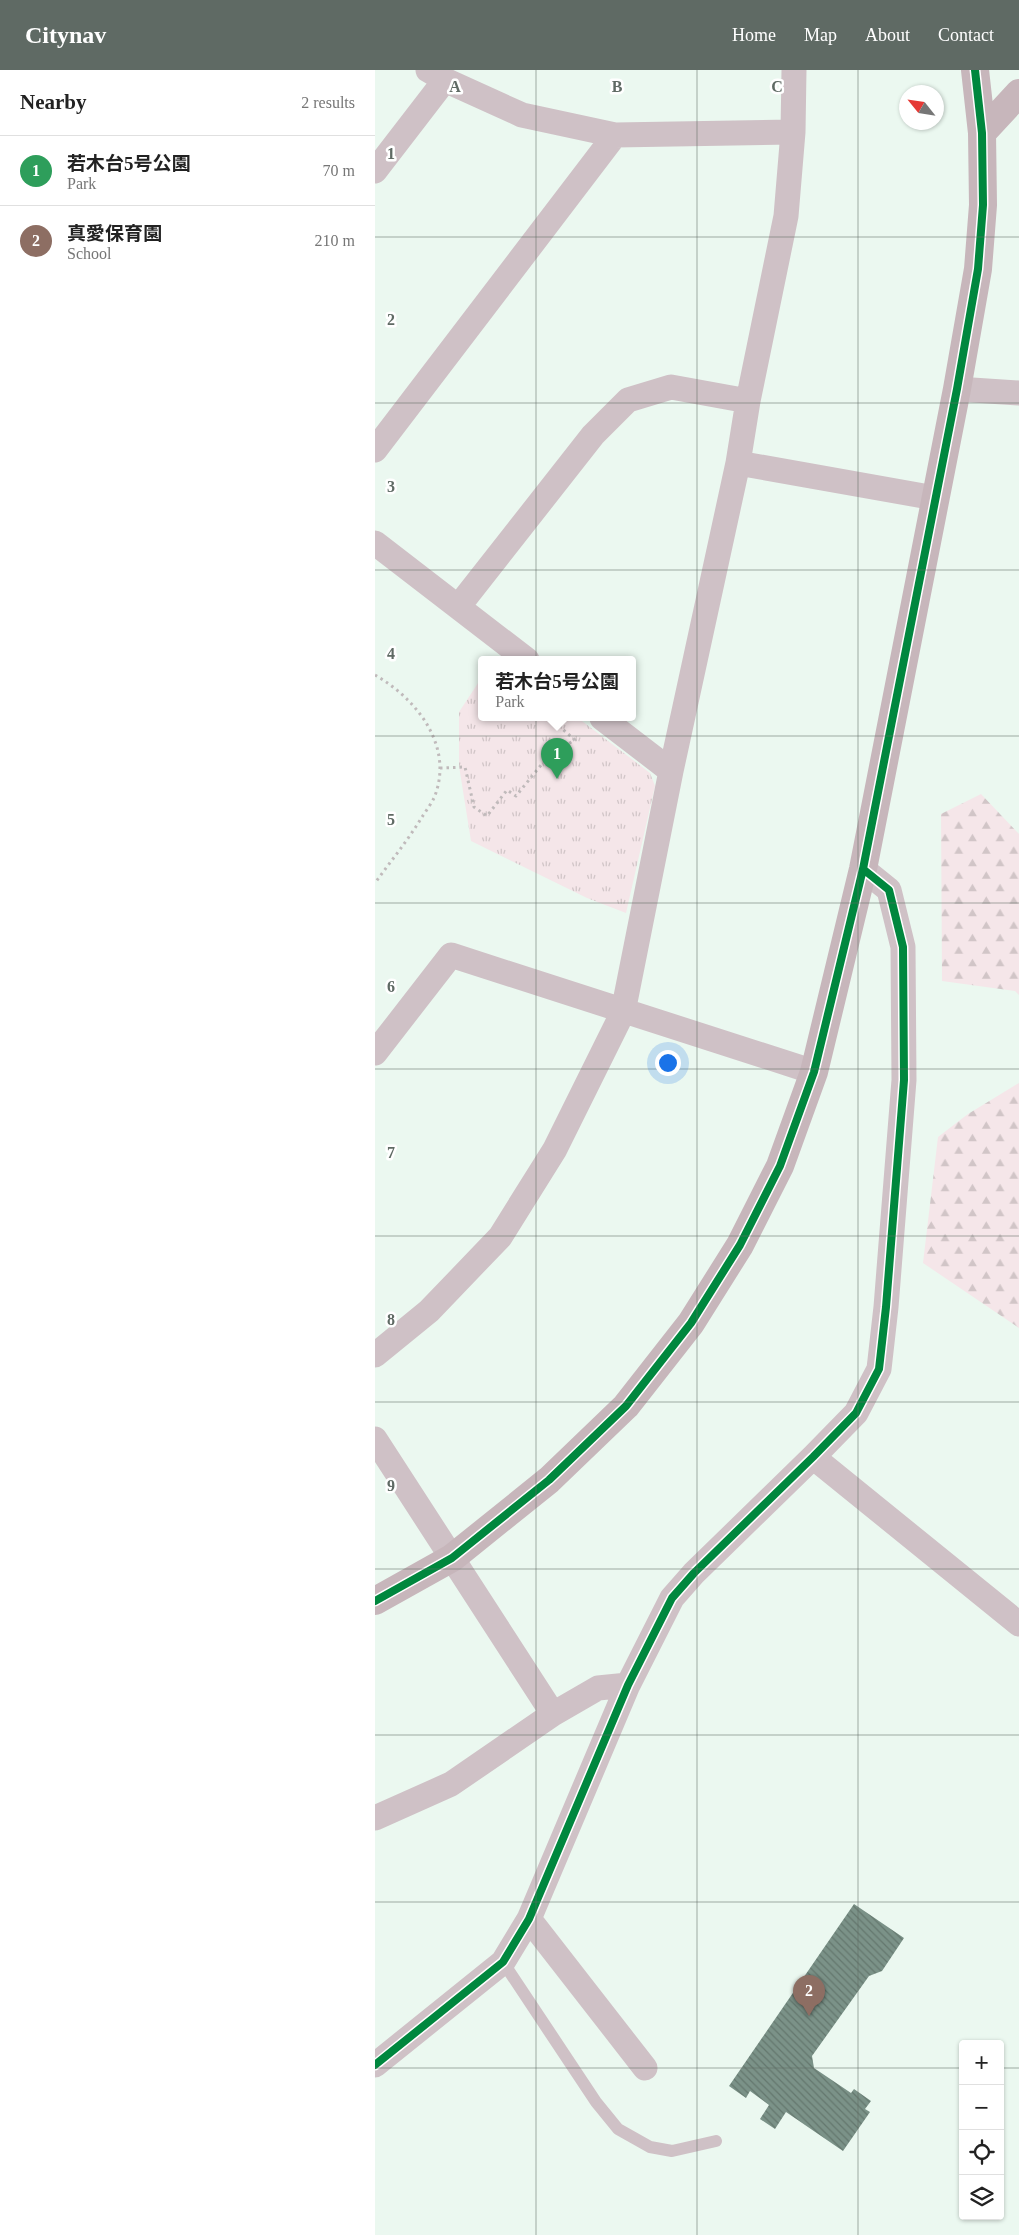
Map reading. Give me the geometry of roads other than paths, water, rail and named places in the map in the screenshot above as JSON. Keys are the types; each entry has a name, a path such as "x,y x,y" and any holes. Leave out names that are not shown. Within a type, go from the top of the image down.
{"street":[{"path":"375,1355 429,1311 500,1236 555,1150 623,1012 671,771 738,463 748,401 786,216 793,132 794,70"},
{"path":"375,1601 452,1558 549,1480 626,1406 691,1323 740,1245 780,1166 814,1072 863,869 957,388 978,269 983,204 982,133 975,70"},
{"path":"375,171 436,75 522,115 615,135 793,132"},
{"path":"982,133 1019,93"},
{"path":"375,450 615,135"},
{"path":"458,607 593,435 628,400 671,388 748,401"},
{"path":"957,388 1019,393"},
{"path":"738,463 935,498"},
{"path":"375,543 522,656"},
{"path":"606,721 671,771"},
{"path":"375,2065 503,1962 529,1919 628,1685 672,1598 694,1573 813,1457 855,1413 879,1369 886,1308 905,1080 903,947 889,890 863,869"},
{"path":"375,1053 451,955 814,1072"},
{"path":"375,1439 553,1714"},
{"path":"813,1457 1019,1624"},
{"path":"375,1818 451,1784 553,1714 598,1688 628,1685"},
{"path":"529,1919 645,2068"}],"lane":[{"path":"503,1962 596,2102 618,2129 649,2147 672,2151 716,2141"}],"place":[{"name":"若木台5号公園","path":"557,779"},
{"name":"真愛保育園","path":"809,2016"}]}
